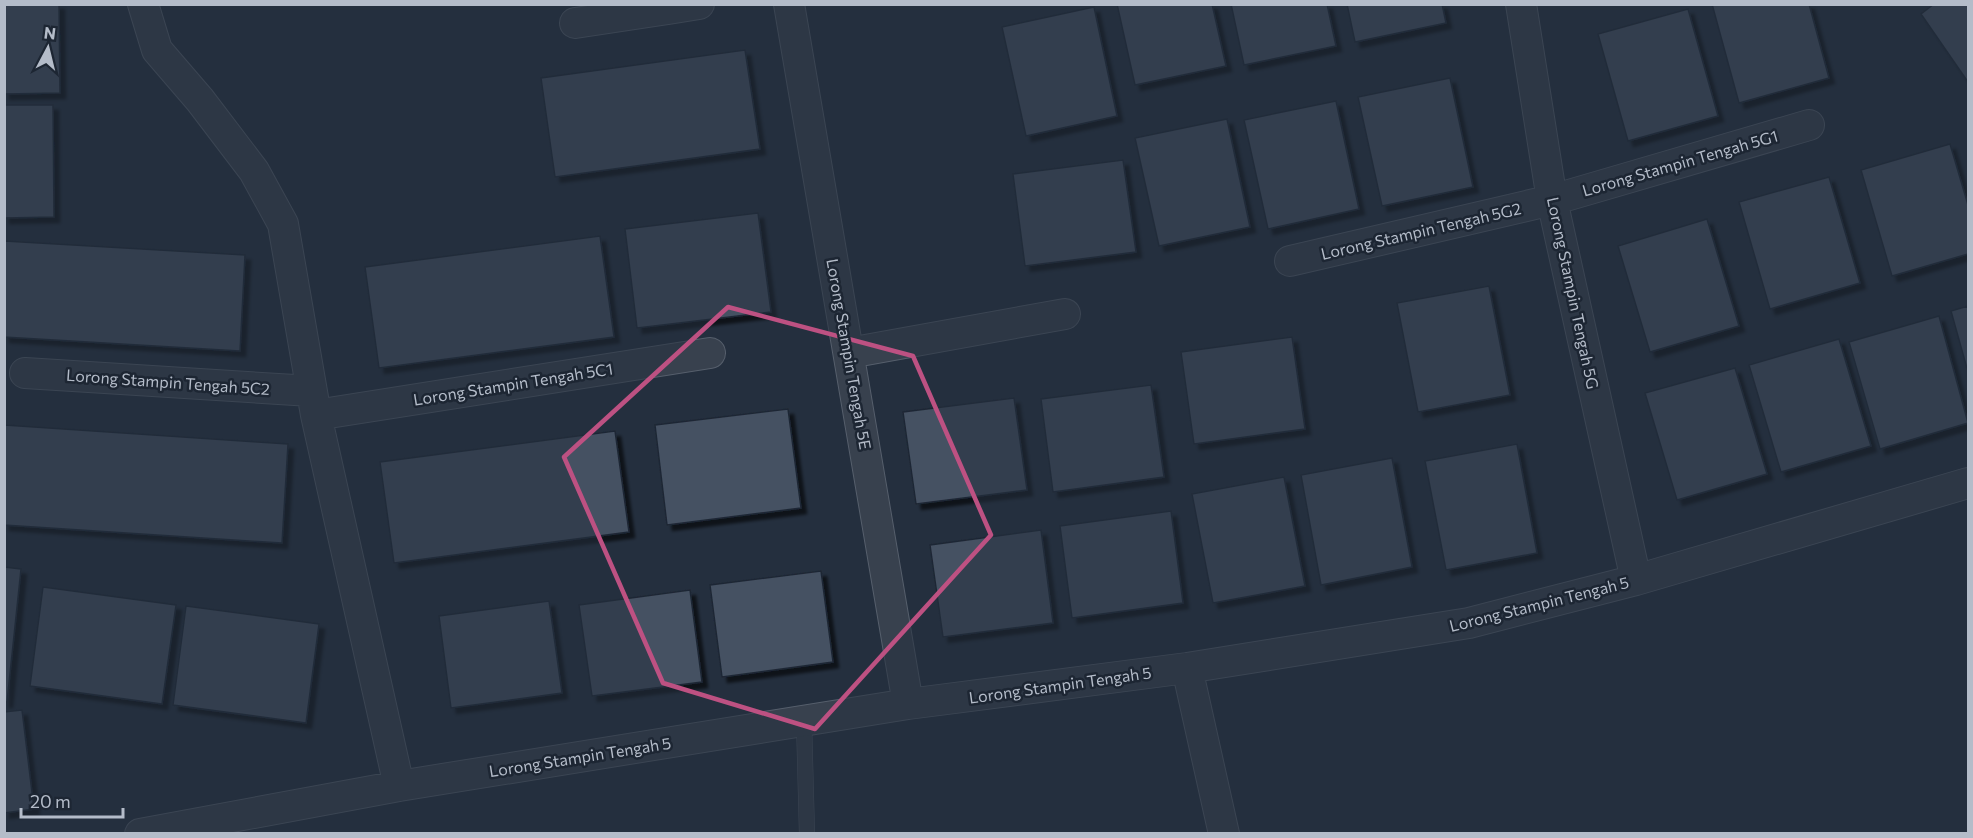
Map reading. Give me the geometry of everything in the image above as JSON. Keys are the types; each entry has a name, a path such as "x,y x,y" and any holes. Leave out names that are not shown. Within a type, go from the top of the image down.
{"street":[{"path":"143,4 157,50 200,100 254,171 283,224 314,403 399,786"},
{"path":"575,23 667,7 699,4"},
{"name":"Lorong Stampin Tengah 5E","path":"789,4 908,704"},
{"name":"Lorong Stampin Tengah 5G","path":"1521,4 1552,200 1636,580"},
{"name":"Lorong Stampin Tengah 5G1","path":"1552,200 1809,125"},
{"name":"Lorong Stampin Tengah 5G2","path":"1290,261 1552,200"},
{"path":"849,353 1065,314"},
{"name":"Lorong Stampin Tengah 5C1","path":"314,403 710,353"},
{"name":"Lorong Stampin Tengah 5C2","path":"25,373 314,403"},
{"name":"Lorong Stampin Tengah 5","path":"140,834 399,786 908,704 1187,668 1469,623 1636,580 1968,483"},
{"path":"1187,668 1224,834"}],"lane":[{"path":"804,721 807,834"}],"highlighted area":[{"path":"728,307 913,356 991,535 815,729 663,683 564,457"}],"building":[{"path":"4,4 59,4 60,93 4,94"},
{"path":"1117,4 1212,4 1226,66 1135,85"},
{"path":"1231,4 1327,4 1336,46 1244,65"},
{"path":"1347,4 1442,4 1446,23 1355,42"},
{"path":"1712,4 1809,4 1829,78 1739,103"},
{"path":"1934,4 1968,4 1968,82 1921,14"},
{"path":"1094,7 1117,116 1026,136 1002,27"},
{"path":"1688,9 1718,116 1628,141 1598,34"},
{"path":"745,50 760,149 555,177 541,78"},
{"path":"1450,78 1473,187 1382,206 1358,97"},
{"path":"1336,101 1359,209 1268,229 1244,120"},
{"path":"4,105 53,105 54,217 4,218"},
{"path":"1227,119 1250,227 1159,246 1135,138"},
{"path":"1950,144 1968,205 1968,254 1892,276 1861,170"},
{"path":"1123,160 1136,252 1025,266 1013,174"},
{"path":"1829,177 1860,283 1770,309 1739,202"},
{"path":"758,213 771,312 637,328 625,229"},
{"path":"1707,219 1739,326 1650,352 1618,246"},
{"path":"600,236 614,337 379,368 365,267"},
{"path":"4,241 245,255 240,351 4,337"},
{"path":"1489,286 1510,395 1418,412 1397,303"},
{"path":"1968,306 1968,372 1951,311"},
{"path":"1939,316 1968,423 1880,449 1849,342"},
{"path":"1292,337 1305,429 1194,444 1181,352"},
{"path":"1839,339 1871,446 1781,472 1749,365"},
{"path":"1735,368 1767,474 1677,500 1645,393"},
{"path":"1151,385 1164,477 1053,492 1041,399"},
{"path":"1014,398 1027,490 916,504 903,412"},
{"path":"788,409 801,508 667,525 655,425"},
{"path":"4,425 288,444 282,543 4,525"},
{"path":"615,431 629,532 394,563 380,462"},
{"path":"1517,444 1537,553 1446,570 1425,461"},
{"path":"1392,458 1412,567 1321,585 1301,475"},
{"path":"1284,477 1305,586 1213,603 1192,494"},
{"path":"1171,511 1183,603 1072,618 1060,526"},
{"path":"1041,530 1053,623 943,637 930,545"},
{"path":"4,567 21,569 7,702 4,702"},
{"path":"821,571 833,662 722,677 710,585"},
{"path":"43,587 176,605 162,704 30,686"},
{"path":"690,590 702,682 592,696 579,605"},
{"path":"549,601 562,693 451,708 439,616"},
{"path":"186,606 319,624 306,723 173,705"},
{"path":"22,710 34,809 4,813 4,712"}]}
